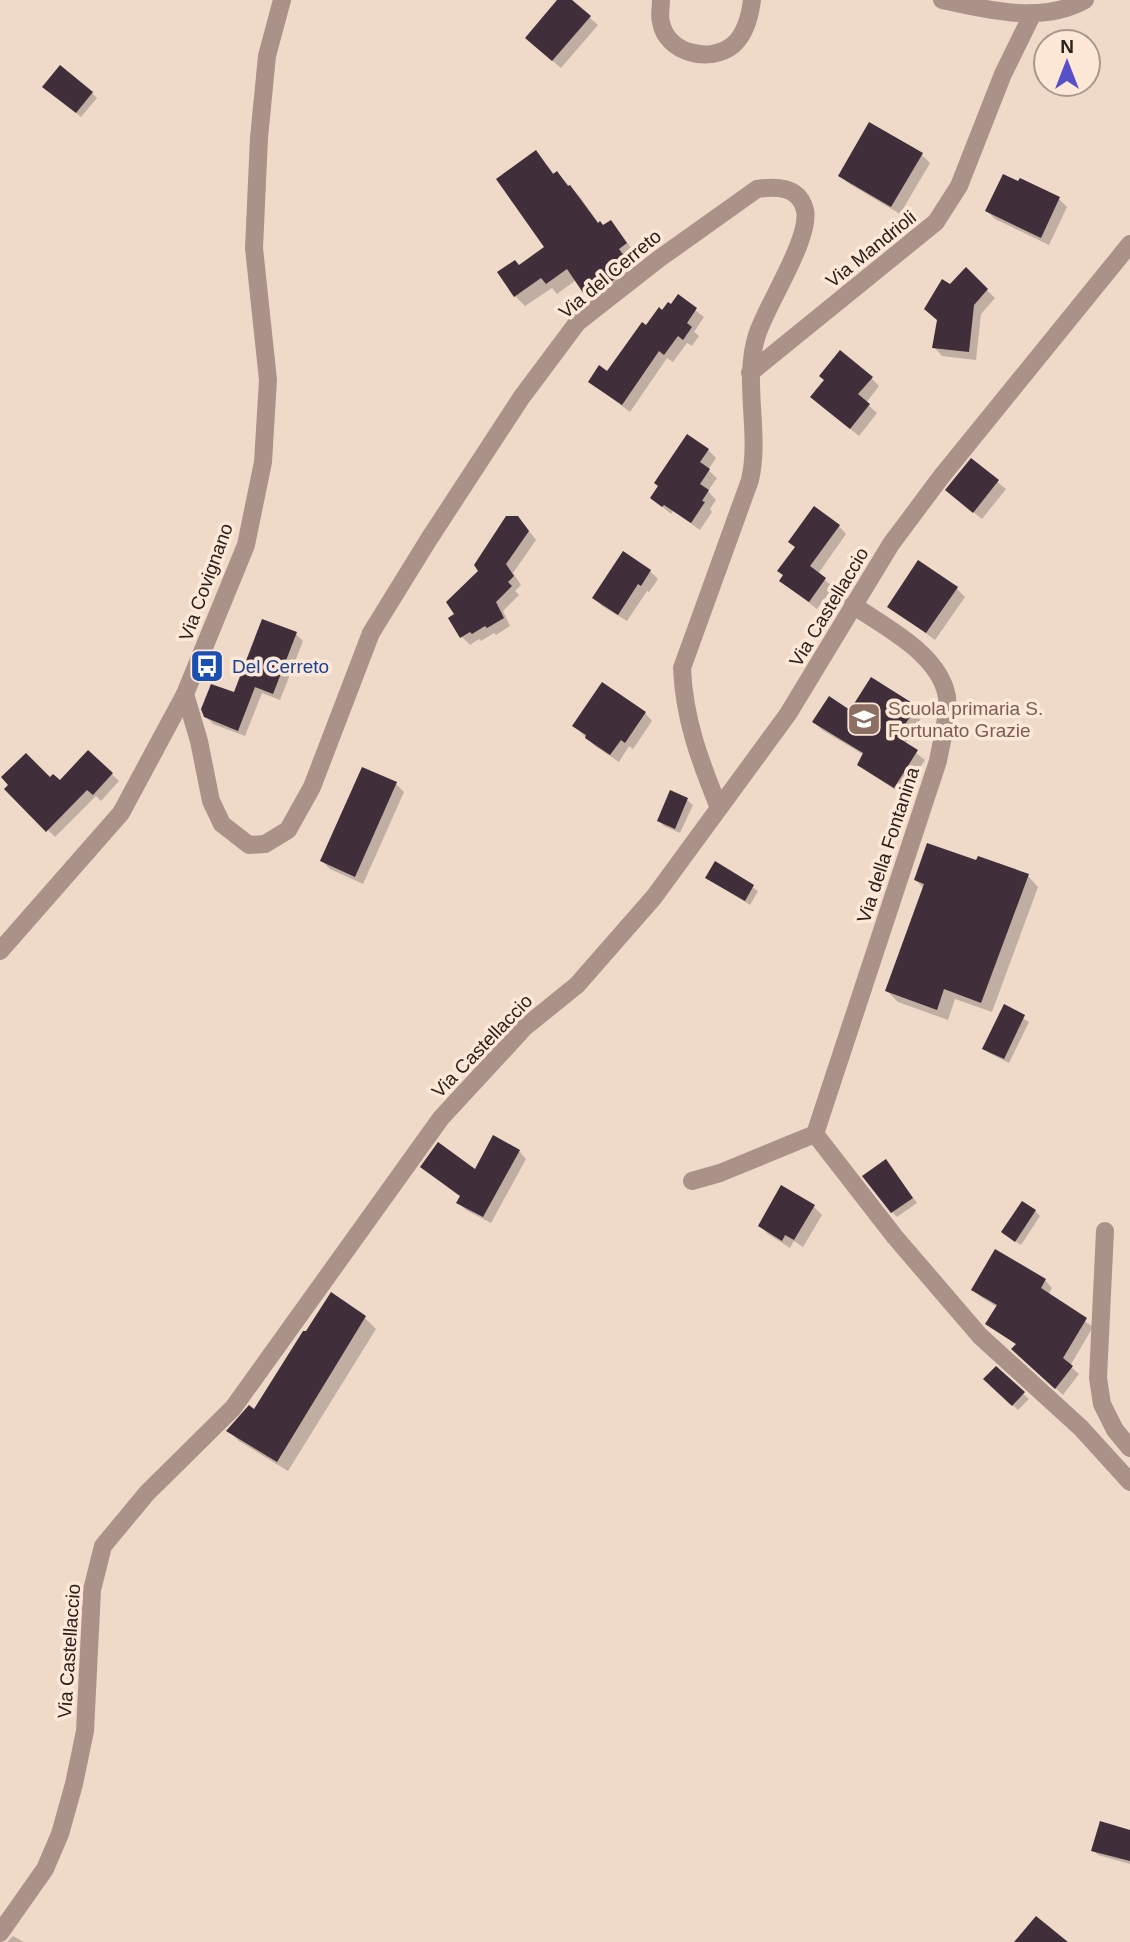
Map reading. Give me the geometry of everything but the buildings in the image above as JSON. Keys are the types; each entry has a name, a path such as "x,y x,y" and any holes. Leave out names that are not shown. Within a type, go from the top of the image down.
{"street":[{"name":"Via Covignano","path":"0,951 121,813 185,694 246,545 263,462 268,380 254,248 260,138 268,56 282,0"},
{"path":"662,0 661,23 668,38 686,52 699,55 720,52 733,45 750,20 752,0"},
{"path":"942,0 998,12 1074,7 1085,0"},
{"name":"Via Mandrioli","path":"750,373 936,222 959,186 1003,74 1018,9"},
{"name":"Via del Cerreto","path":"185,694 199,741 211,801 222,824 248,845 265,844 288,830 312,787 371,634 521,398 578,323 660,258 749,194 757,189 776,186 794,193 804,208 805,228 757,335 750,373 755,459 753,470 682,668 683,699 697,754 719,808"},
{"name":"Via Castellaccio","path":"0,1933 45,1869 60,1834 74,1784 85,1731 92,1590 103,1546 147,1493 233,1408 441,1118 525,1027 577,985 654,898 788,714 891,544 1130,244"},
{"name":"Via della Fontanina","path":"815,1134 938,761 947,699 940,676 928,657 853,605"},
{"path":"692,1181 720,1173 815,1134 895,1237 980,1336 1081,1427 1130,1482"},
{"path":"1105,1231 1098,1378 1102,1404 1115,1430 1130,1448"}],"place":[{"name":"Del Cerreto","path":"207,666"},
{"name":"Scuola primaria S. Fortunato Grazie","path":"864,719"}]}
